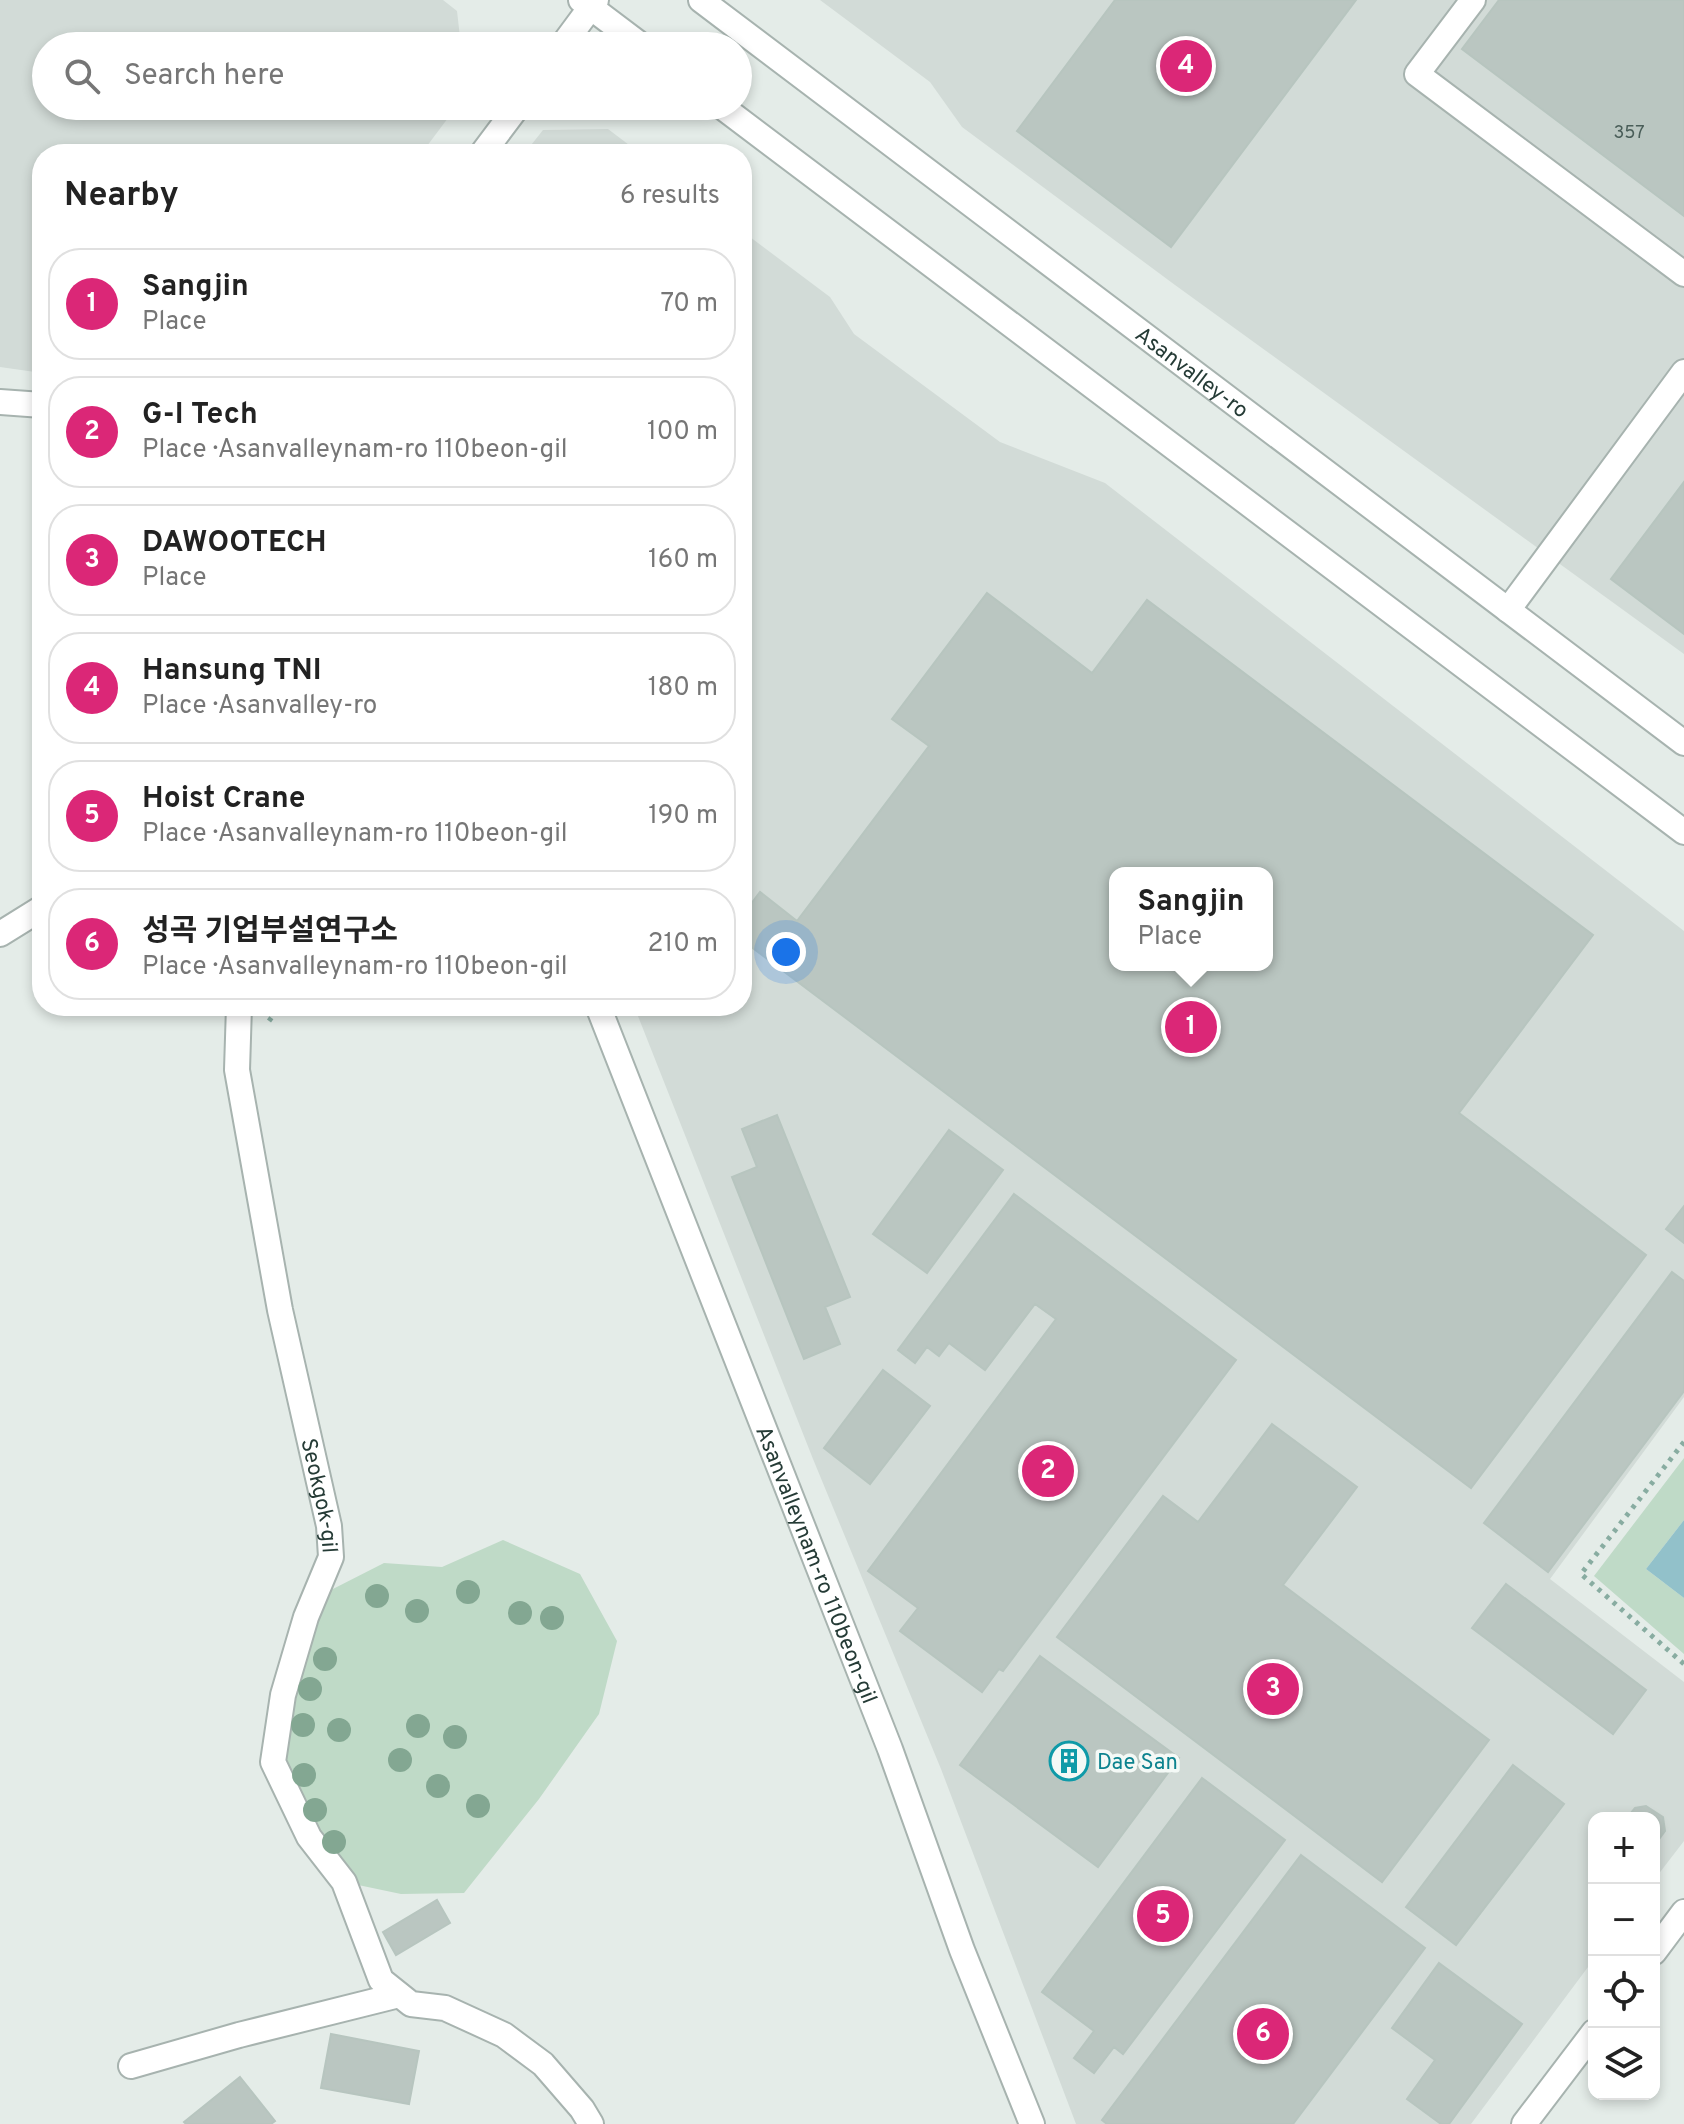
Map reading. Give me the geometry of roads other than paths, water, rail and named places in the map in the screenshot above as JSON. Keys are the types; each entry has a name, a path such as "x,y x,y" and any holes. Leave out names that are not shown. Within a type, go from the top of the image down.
{"street":[{"name":"Asanvalley-ro","path":"701,0 743,32"},
{"path":"1473,0 1417,74 1684,274"},
{"path":"571,32 589,3 625,32"},
{"name":"Asanvalley-ro","path":"752,39 1684,743"},
{"path":"490,144 508,120"},
{"path":"740,120 1684,832"},
{"path":"1508,610 1684,372"},
{"path":"0,402 32,404"},
{"path":"0,934 32,914"},
{"name":"Seokgok-gil","path":"239,1016 237,1070 280,1310 329,1526 331,1557 306,1617 283,1695 273,1762 309,1837 344,1882 381,1980 399,1995"},
{"name":"Asanvalleynam-ro 110beon-gil","path":"602,1016 890,1749 962,1950 1032,2124"},
{"path":"1660,1944 1684,1912"},
{"path":"131,2066 399,1995 411,2004 445,2008 504,2035 543,2064 591,2124"},
{"path":"1524,2124 1588,2040"}],"water":[{"path":"1684,1520 1684,1598 1646,1569"}],"place":[{"name":"Hansung TNI","path":"1186,66"},
{"name":"Sangjin","path":"1191,1027"},
{"name":"G-I Tech","path":"1048,1471"},
{"name":"DAWOOTECH","path":"1273,1689"},
{"name":"Dae San","path":"1069,1761"},
{"name":"Hoist Crane","path":"1163,1916"},
{"name":"성곡 기업부설연구소","path":"1263,2034"}]}
